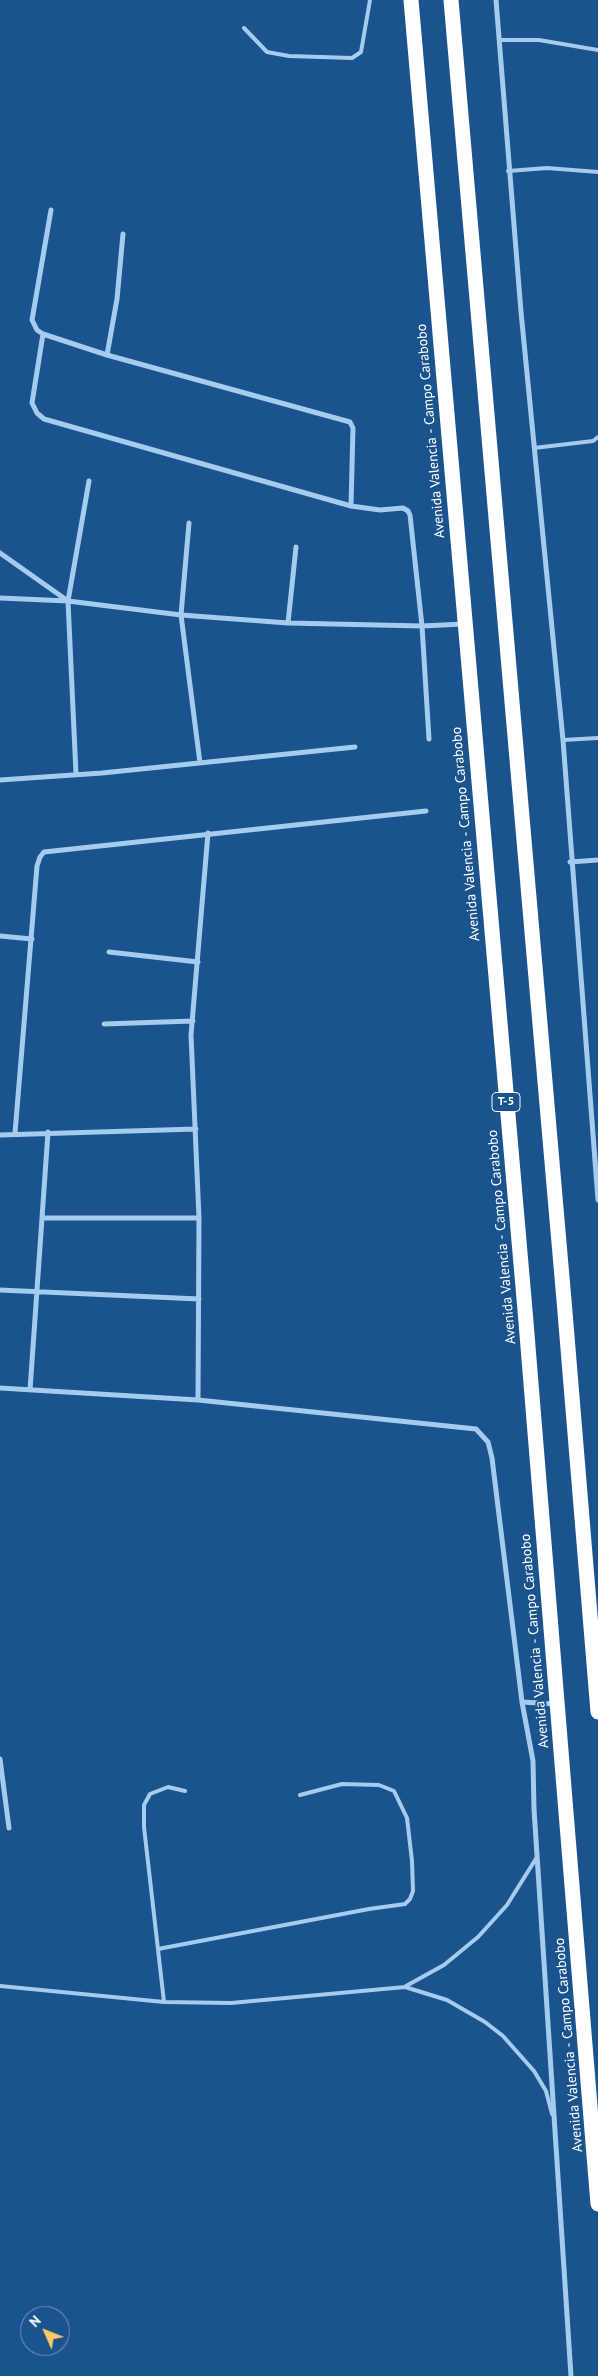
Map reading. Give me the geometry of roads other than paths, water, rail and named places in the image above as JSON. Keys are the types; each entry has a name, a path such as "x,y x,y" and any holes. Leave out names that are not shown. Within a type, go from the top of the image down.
{"highway":[{"name":"Avenida Valencia - Campo Carabobo","path":"411,0 598,2204"},
{"path":"451,0 598,1712"}],"street":[{"path":"496,0 508,171 563,740 570,862 596,1148 598,1200"},
{"path":"51,210 32,320 37,330 43,334 107,355 350,422 353,428 351,506"},
{"path":"107,355 117,299 124,234"},
{"path":"43,334 32,403 44,419 351,506 380,510 402,508 410,515 422,626 429,739"},
{"path":"76,774 68,601 89,481"},
{"path":"189,523 181,615 200,763"},
{"path":"288,623 296,547"},
{"path":"0,553 68,601"},
{"path":"0,598 68,601 181,615 288,623 422,626 464,624"},
{"path":"0,780 200,763 355,747"},
{"path":"15,1133 37,866 44,852 426,811"},
{"path":"198,1400 199,1218 191,1035 208,833"},
{"path":"570,862 598,860"},
{"path":"0,936 32,939"},
{"path":"109,952 198,962"},
{"path":"104,1024 193,1021"},
{"path":"0,1135 15,1133 196,1129"},
{"path":"30,1390 48,1132"},
{"path":"42,1218 199,1218"},
{"path":"0,1290 200,1299"},
{"path":"0,1388 198,1400 476,1429 488,1442 492,1458 522,1702 533,1761 537,1857 571,2376"},
{"path":"522,1702 557,1704"},
{"path":"0,1759 10,1828"}],"lane":[{"path":"244,28 267,52 289,56 352,58 361,52 370,0"},
{"path":"499,40 539,40 598,50"},
{"path":"508,171 547,168 598,172"},
{"path":"534,448 593,441 598,437"},
{"path":"563,740 598,738"},
{"path":"158,1949 369,1909 405,1904 410,1900 413,1891 412,1861 407,1818 394,1791 379,1785 342,1784 300,1795"},
{"path":"164,2002 144,1827 144,1805 150,1794 168,1787 185,1791"},
{"path":"0,1986 164,2002 231,2003 405,1986 444,1965 478,1937 507,1905 537,1857"},
{"path":"405,1986 454,2003 485,2022 503,2036 524,2059 546,2091 554,2121"}]}
